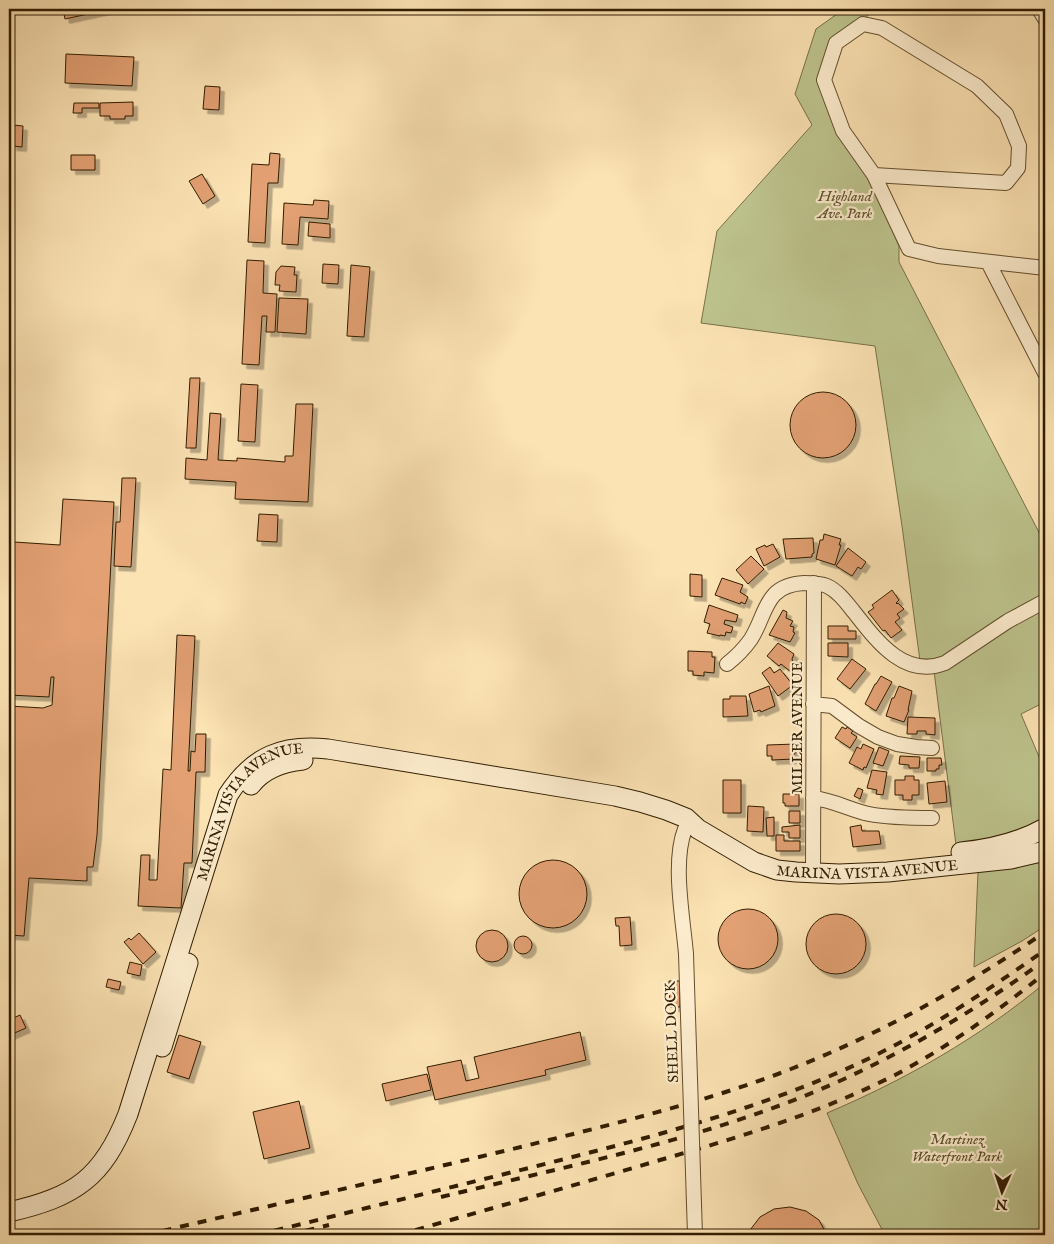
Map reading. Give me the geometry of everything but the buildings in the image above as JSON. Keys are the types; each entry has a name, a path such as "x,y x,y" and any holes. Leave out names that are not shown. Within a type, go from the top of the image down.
{"main road":[{"name":"MARINA VISTA AVENUE","path":"9,1212 37,1206 59,1198 78,1186 94,1174 108,1157 119,1138 228,795 244,774 266,757 297,748 320,748 608,794 666,810 686,818 692,829"},
{"name":"MARINA VISTA AVENUE","path":"9,1225 44,1216 65,1208 88,1194 106,1178 131,1139 158,1061 236,807 249,787 263,772 296,761 318,761 606,807 632,812 692,829 754,862 777,870 796,872 839,874 888,872 1011,859 1045,851"},
{"path":"813,872 851,864 998,847 1026,838 1045,828"}],"street":[{"path":"1039,9 1045,19"},
{"path":"874,175 1006,182 1018,168 1019,146 1006,114 976,86 882,28 863,24 836,43 824,80 843,130 874,175 909,249 938,256 1045,268"},
{"path":"988,262 1045,373"},
{"path":"727,664 737,656 752,638 767,602 785,588 797,584 814,583 826,586 838,593 880,643 906,662 921,668 933,668 945,663 1008,621 1045,601"},
{"name":"MILLER AVENUE","path":"813,872 814,583"},
{"path":"813,704 832,706 859,726 897,744 932,748"},
{"path":"813,798 830,801 868,814 890,817 932,818"},
{"name":"SHELL DOCK","path":"692,829 679,849 686,954 695,1235"}],"green space":[{"name":"Highland Ave. Park","path":"844,9 873,9 865,19 830,43 819,81 869,178 899,246 899,262 1045,544 1045,598 944,661 920,661 875,346 701,323 717,231 812,125 795,94 816,29"},
{"path":"1045,606 1045,702 1021,714 1045,771 1045,828 957,853 934,671"},
{"path":"1045,857 1045,926 974,967 978,872 1030,862"},
{"name":"Martinez Waterfront Park","path":"1045,983 1045,1235 885,1235 858,1184 827,1113 913,1072 941,1056 1020,1003"}],"railway":[{"path":"145,1235 560,1137 655,1113 747,1085 848,1045 916,1011 982,973 1045,932"},
{"path":"257,1235 611,1147 685,1127 794,1090 859,1063 914,1035 967,1003 1045,950"},
{"path":"441,1197 640,1149 738,1120 786,1103 833,1084 889,1057 995,995 1045,960"},
{"path":"398,1235 720,1142 809,1113 867,1089 934,1053 991,1015 1045,973"},
{"path":"288,1235 329,1225"}]}
